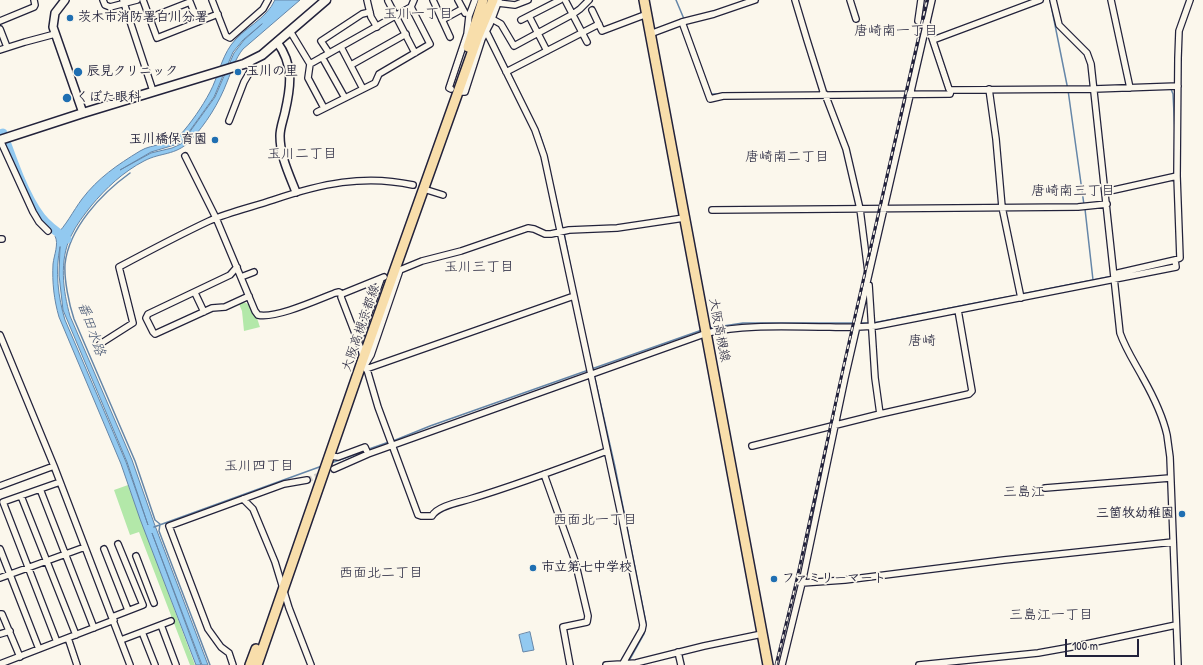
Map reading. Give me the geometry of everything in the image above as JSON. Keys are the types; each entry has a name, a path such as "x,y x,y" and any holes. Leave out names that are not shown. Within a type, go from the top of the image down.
{"main road":[{"path":"3,139 249,62 262,55 326,0"},
{"name":"大阪高槻京都線","path":"250,665 360,346 483,0"},
{"name":"大阪高槻線","path":"644,0 768,665"},
{"name":"大阪高槻京都線","path":"257,665 330,456 365,364 478,36 497,1"}],"street":[{"path":"0,21 34,7 34,0"},
{"path":"65,0 55,12 53,27 83,113"},
{"path":"103,0 105,5 110,7 123,2 137,0"},
{"path":"143,0 157,38 218,14"},
{"path":"212,0 226,36 230,38 263,9 268,0"},
{"path":"367,0 370,12 377,26"},
{"path":"310,64 411,7 414,0"},
{"path":"433,0 450,37"},
{"path":"442,20 464,11 458,0"},
{"path":"462,92 464,92 482,39 492,19 497,1 515,5 528,0"},
{"path":"565,0 587,42"},
{"path":"492,19 501,24 514,46 537,32 573,14 589,0"},
{"path":"650,34 682,22 714,14 755,0"},
{"path":"796,0 824,94 846,149 860,209 868,278 875,378 880,414"},
{"path":"850,0 856,19"},
{"path":"921,0 918,21 927,23"},
{"path":"782,665 802,584 857,327 932,0"},
{"path":"933,40 1040,0"},
{"path":"1052,0 1059,24 1087,53 1091,64 1120,333 1125,346 1143,378 1164,426 1170,457 1178,665"},
{"path":"1111,0 1130,88"},
{"path":"334,469 392,445 706,333 725,329 751,327 871,326 1021,298 1114,276 1180,258 1178,176 1179,31 1190,0"},
{"path":"388,1 415,53"},
{"path":"451,89 448,88 467,34 469,16 473,1"},
{"path":"521,20 558,1"},
{"path":"123,2 153,91"},
{"path":"149,18 190,2 198,22"},
{"path":"317,112 375,83 379,74 430,44 411,7"},
{"path":"592,10 602,31 647,14"},
{"path":"329,53 322,41 362,14 370,12"},
{"path":"529,16 547,51"},
{"path":"682,22 710,99 723,96 950,94 951,90"},
{"path":"927,23 949,89 951,90"},
{"path":"506,72 599,24"},
{"path":"0,29 7,47"},
{"path":"290,31 310,64 308,78 324,108"},
{"path":"486,31 541,146 591,374 643,625 642,630 622,665"},
{"path":"0,50 55,34"},
{"path":"351,65 406,34"},
{"path":"277,42 285,56 290,72 289,89 280,129 281,150 296,192"},
{"path":"341,46 363,89"},
{"path":"322,57 345,98"},
{"path":"229,121 244,82 251,70 249,62"},
{"path":"951,90 1094,89 1178,86"},
{"path":"989,89 996,139 1002,207 1021,298"},
{"path":"3,139 30,207 39,222 48,231"},
{"path":"185,156 216,218 257,314 260,316 278,314 334,293 339,292 342,294 382,278 360,346"},
{"path":"1105,192 1178,176"},
{"path":"100,344 133,323 120,267 216,218 296,192 331,184 364,180 385,180 413,185"},
{"path":"427,190 443,195"},
{"path":"712,210 1078,206 1107,204"},
{"path":"365,364 371,355 400,270 422,261 461,251 528,228 545,234 569,230 617,228 684,218"},
{"path":"237,267 230,275 195,293 148,314 146,318 155,334 212,308 225,307 249,296"},
{"path":"241,277 254,272"},
{"path":"195,293 204,312"},
{"path":"342,294 341,297 360,346 378,407 418,515 432,516 434,512 449,505 501,490 607,451"},
{"path":"365,364 574,296"},
{"path":"752,446 880,414 969,394 972,391 958,310"},
{"path":"0,335 86,547 130,665"},
{"path":"330,456 338,457 365,447 368,454"},
{"path":"0,486 54,466"},
{"path":"544,474 575,561 588,616 587,622 563,627 570,665"},
{"path":"1045,488 1170,478"},
{"path":"233,665 229,653 221,647 208,629 169,526 284,484 307,480"},
{"path":"58,642 2,503 60,482"},
{"path":"40,489 94,628"},
{"path":"21,496 76,635"},
{"path":"243,499 253,509 275,562 283,590 311,665"},
{"path":"802,584 1173,542"},
{"path":"0,664 94,628 128,610 142,605 118,544"},
{"path":"0,578 29,569 86,547"},
{"path":"0,549 39,650"},
{"path":"104,549 128,610"},
{"path":"136,556 154,603"},
{"path":"139,596 150,592"},
{"path":"0,614 2,614 10,631 20,657"},
{"path":"121,640 172,621"},
{"path":"918,665 1038,653 1176,624"},
{"path":"161,625 176,665"},
{"path":"0,634 10,631"},
{"path":"142,632 155,665"},
{"path":"606,665 636,664 678,652 762,634"},
{"path":"68,638 78,665"},
{"path":"678,652 681,665"}],"green space":[{"path":"241,302 249,305 256,315 260,327 244,331 242,311 239,304"},
{"path":"128,485 195,665 190,665 139,532 130,535 114,490"}],"water":[{"path":"275,0 300,0 243,49 216,105 207,120 190,141 173,152 150,158 136,165 115,181 97,199 78,224 67,245 65,255 63,276 70,316 132,460 154,523 208,665 202,665 152,533 201,665 196,665 140,519 121,464 59,317 53,284 53,264 56,246 55,236 63,228 88,191 108,172 145,148 167,143 176,139 180,135 207,98 231,45 271,7","holes":["262,24 244,40 234,53 215,97 181,144 172,148 151,153 120,170 151,152 181,143 214,97 233,52 243,40","60,247 59,275 63,310 127,462 148,525 126,462 65,320 61,302 58,284 58,256"]},
{"path":"530,632 534,650 523,652 519,635"}],"waterway":[{"path":"676,0 684,19"},
{"path":"1050,0 1068,90 1084,205"},
{"path":"683,19 691,17"},
{"path":"686,25 711,94 722,94"},
{"path":"489,30 513,79"},
{"path":"1170,89 1173,94 1175,133"},
{"path":"539,132 545,150"},
{"path":"0,134 3,133 19,177 35,208 47,223 67,239"},
{"name":"番田水路","path":"130,173 108,191 88,213 73,238 65,264 67,292 74,319 135,461 155,520 160,524 159,531 210,665"},
{"path":"553,185 563,230"},
{"path":"1085,209 1093,280"},
{"path":"564,233 576,294"},
{"path":"1167,265 1173,264"},
{"path":"1138,271 1163,266"},
{"path":"1022,294 1113,276"},
{"path":"985,301 1019,295"},
{"path":"873,323 981,302"},
{"path":"581,317 615,467 646,623 644,634 629,661"},
{"path":"710,328 743,323 855,323"},
{"path":"859,323 869,323"},
{"path":"393,441 430,426 702,330"},
{"path":"369,449 389,442"},
{"path":"331,463 365,451"},
{"path":"154,527 322,466"}],"tunnel":[{"path":"307,480 334,469"}],"railway":[{"path":"776,665 796,583 927,0"}],"place":[{"name":"茨木市消防署白川分署","path":"70,18"},
{"name":"辰見クリニック","path":"78,72"},
{"name":"玉川の里","path":"238,72"},
{"name":"くぼた眼科","path":"67,98"},
{"name":"玉川橋保育園","path":"215,140"},
{"name":"三箇牧幼稚園","path":"1182,514"},
{"name":"市立第七中学校","path":"533,568"},
{"name":"ファミリーマート","path":"774,579"}],"district":[{"name":"玉川一丁目","path":"418,14"},
{"name":"唐崎南一丁目","path":"896,31"},
{"name":"玉川二丁目","path":"302,154"},
{"name":"唐崎南二丁目","path":"787,157"},
{"name":"唐崎南三丁目","path":"1073,191"},
{"name":"玉川三丁目","path":"479,267"},
{"name":"唐崎","path":"922,341"},
{"name":"玉川四丁目","path":"259,466"},
{"name":"三島江","path":"1024,492"},
{"name":"西面北一丁目","path":"595,520"},
{"name":"西面北二丁目","path":"381,573"},
{"name":"三島江一丁目","path":"1051,615"}]}
